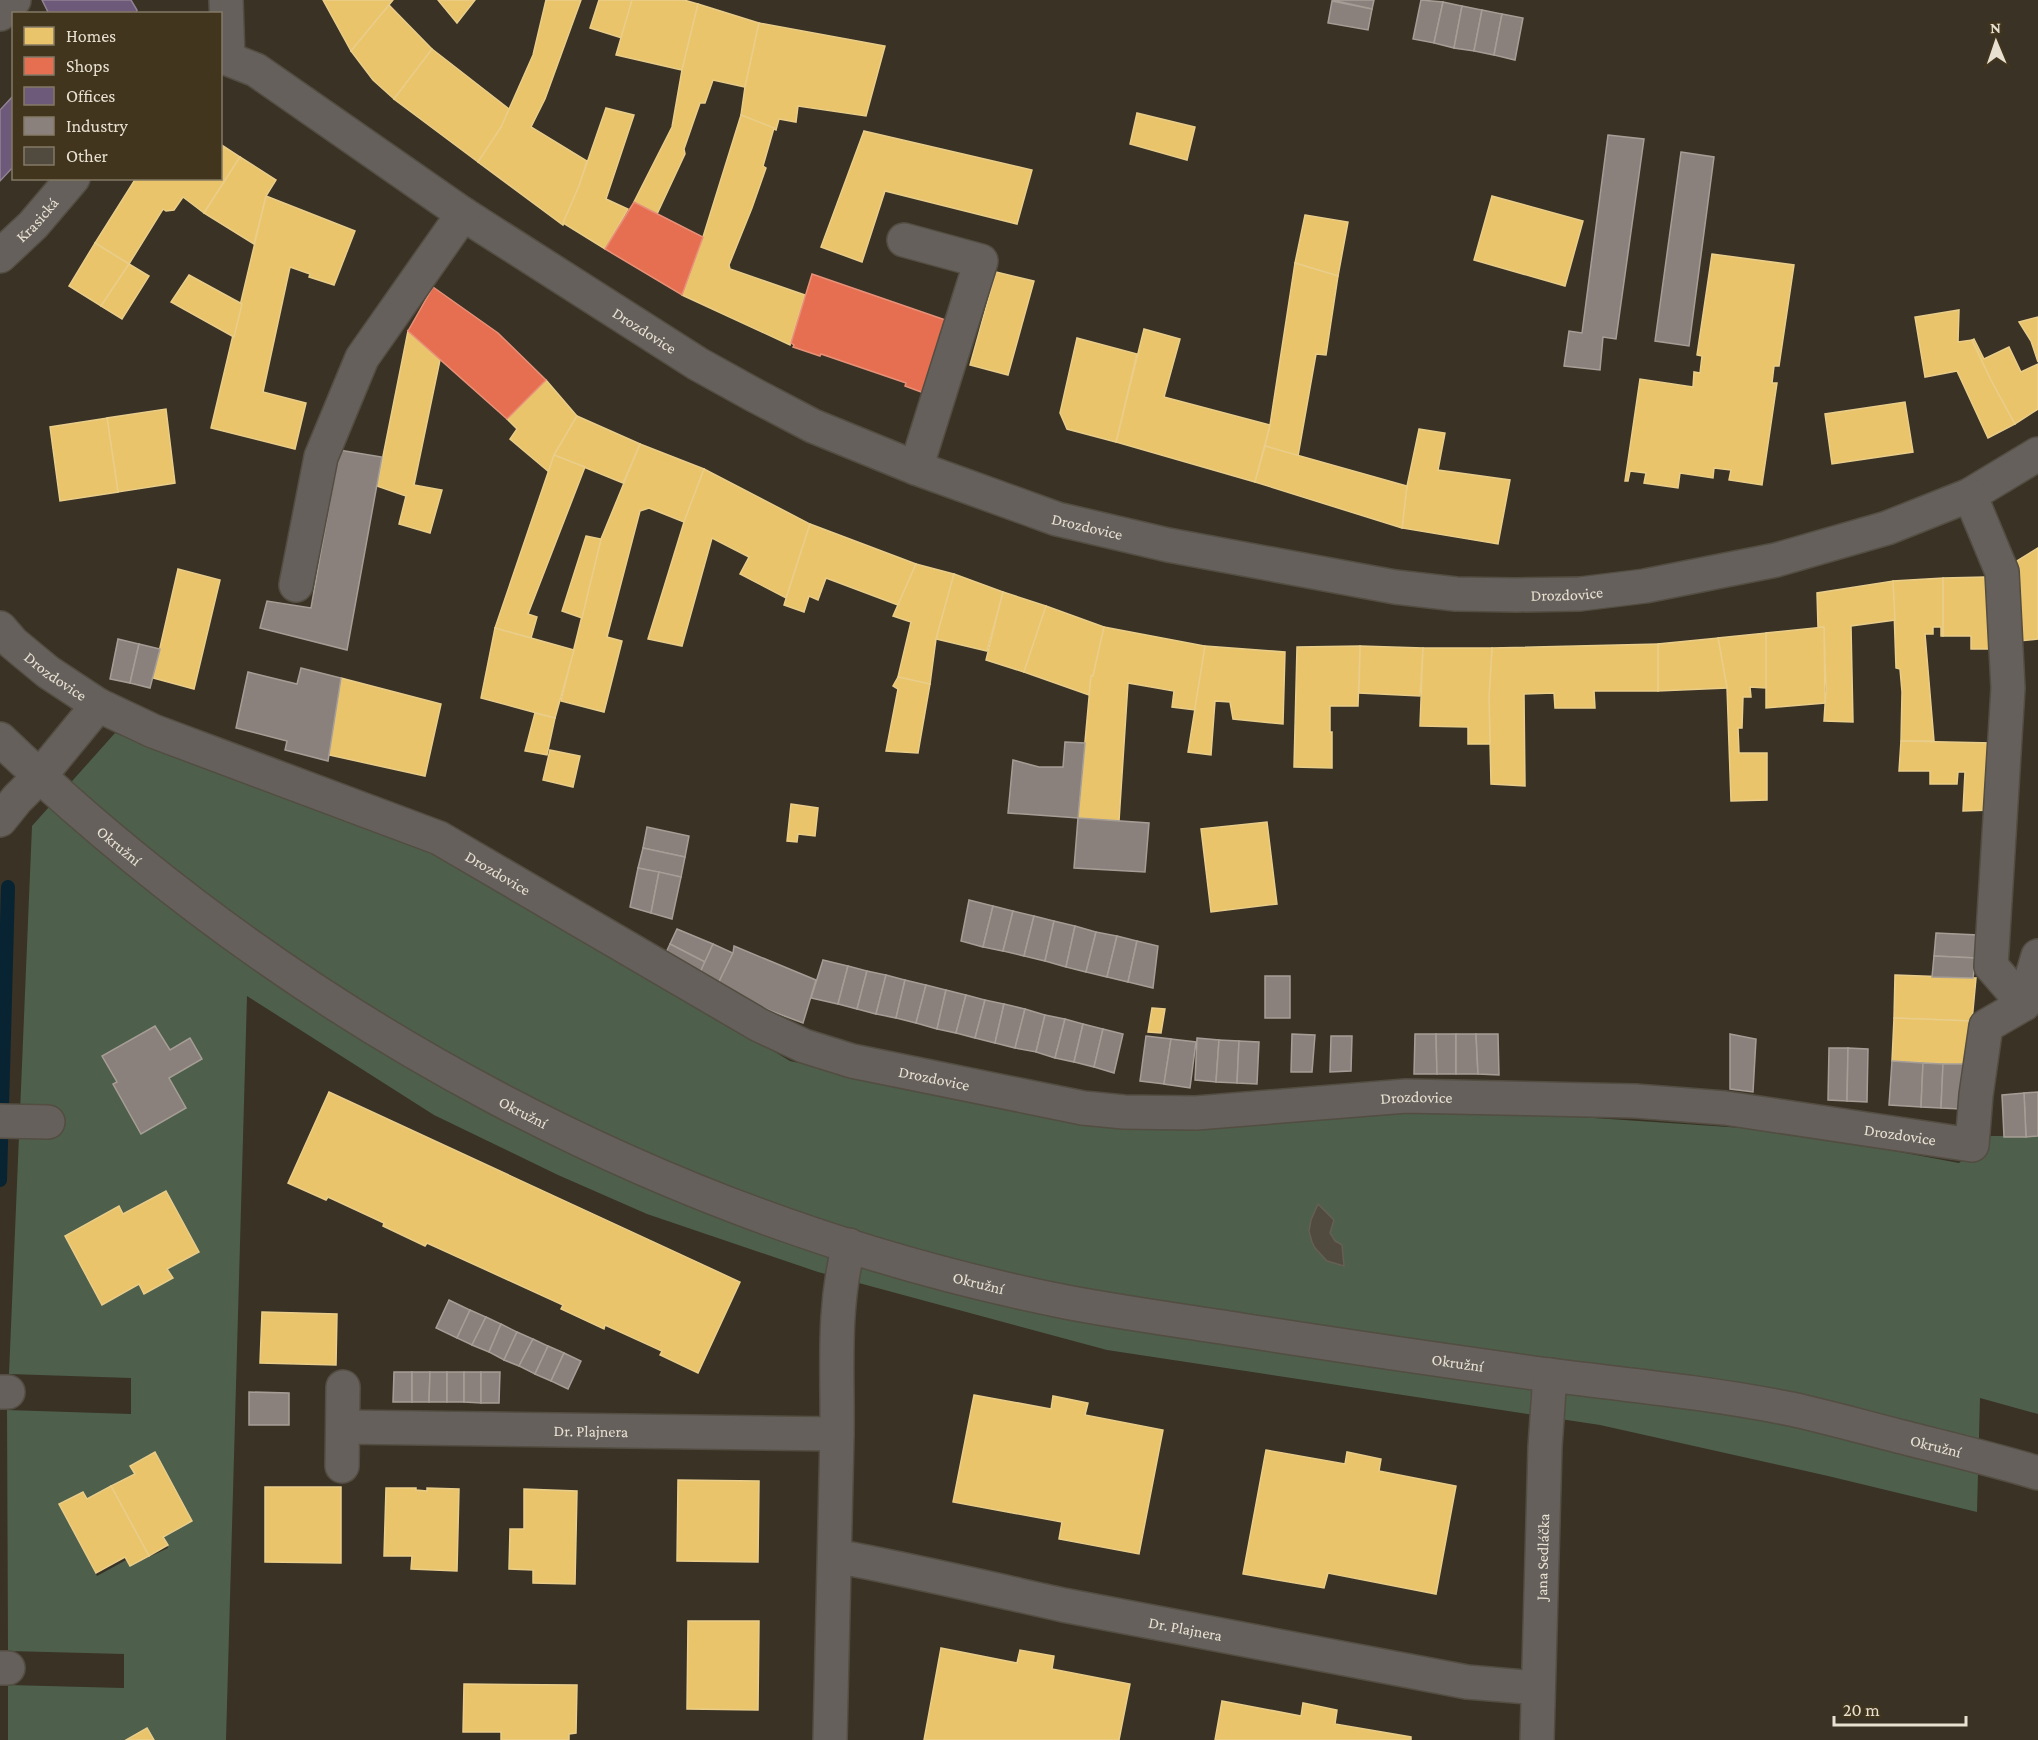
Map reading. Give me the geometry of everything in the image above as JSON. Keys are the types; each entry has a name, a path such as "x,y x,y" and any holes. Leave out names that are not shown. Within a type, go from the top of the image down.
{"street":[{"path":"0,14 14,0"},
{"path":"224,58 226,0"},
{"name":"Drozdovice","path":"224,58 256,70 284,88 463,214 716,375 813,426 916,468 1057,519 1168,545 1395,587 1456,594 1580,594 1645,586 1776,560 1887,528 1970,495 2038,454"},
{"name":"Krasická","path":"0,256 41,217 71,180"},
{"path":"296,585 321,457 362,358 463,214"},
{"path":"904,240 981,261 916,468"},
{"path":"1970,495 2002,572 2008,688 1991,966 2031,1006"},
{"name":"Drozdovice","path":"0,628 13,643 48,672 98,705 153,731 439,838 759,1024 804,1046 852,1061 1083,1108 1124,1112 1196,1113 1406,1096 1635,1101 1725,1108 1972,1145 1976,1095 1986,1026 2031,1006"},
{"path":"0,820 98,705"},
{"name":"Okružní","path":"0,739 39,777 138,862 221,925 317,993 428,1060 570,1135 743,1208 849,1245 996,1286 1122,1312 1550,1375 1690,1393 1792,1410 2038,1473"},
{"path":"2031,1006 2038,956"},
{"path":"0,1121 48,1122"},
{"path":"830,1740 838,1302 840,1281 849,1245"},
{"name":"Jana Sedláčka","path":"1537,1740 1545,1447 1550,1375"},
{"path":"342,1466 343,1387"},
{"name":"Dr. Plajnera","path":"343,1427 837,1434"},
{"name":"Dr. Plajnera","path":"835,1556 933,1575 1063,1605 1467,1682 1538,1688"}],"green space":[{"path":"115,733 452,860 790,1061 1083,1126 1245,1123 1429,1107 1787,1131 1959,1163 1991,1136 2038,1136 2038,1414 1980,1398 1977,1512 1600,1425 1107,1350 818,1272 647,1214 558,1175 434,1115 247,996 226,1740 154,1740 147,1729 126,1740 8,1740 8,1685 124,1688 124,1654 8,1651 7,1410 131,1414 131,1378 9,1374 32,826","holes":["155,1452 163,1537 168,1548 130,1566 126,1560 97,1576 59,1504 83,1492 87,1499 135,1474 131,1465"]}],"building: Homes":[{"path":"323,0 393,0 351,51"},
{"path":"438,0 475,0 457,23"},
{"path":"546,0 581,0 545,99 531,127 587,161 563,225 478,162 501,127 533,55"},
{"path":"599,0 632,0 622,38 590,28"},
{"path":"632,0 684,0 698,4 682,70 616,55"},
{"path":"698,4 759,23 745,87 713,80 705,103 700,103 684,149 685,154 657,214 634,202 672,127 682,70"},
{"path":"389,5 432,49 394,99 373,80 351,51"},
{"path":"759,23 885,46 866,116 798,106 796,122 779,119 776,130 741,115"},
{"path":"432,49 509,109 501,127 478,162 394,99"},
{"path":"606,108 634,115 606,199 628,209 605,249 563,223 579,186"},
{"path":"1137,113 1195,127 1187,160 1130,144"},
{"path":"741,115 774,128 763,166 766,168 729,265 730,269 805,295 790,345 682,295 703,237"},
{"path":"864,131 1032,170 1017,224 885,191 862,262 821,247"},
{"path":"222,145 240,157 204,213 183,197 174,210 163,209 129,264 95,243 135,180 222,180"},
{"path":"240,157 276,180 266,196 254,244 204,213"},
{"path":"266,196 355,231 334,285 309,277 310,274 290,267 263,392 306,403 295,449 211,428"},
{"path":"1492,196 1583,221 1565,286 1474,260"},
{"path":"1305,215 1348,222 1338,276 1295,263"},
{"path":"95,243 129,264 101,306 69,286"},
{"path":"1712,254 1794,265 1779,366 1774,366 1772,383 1777,383 1762,485 1729,480 1731,470 1714,468 1713,478 1680,473 1678,488 1644,483 1646,473 1630,471 1628,481 1625,481 1640,379 1693,387 1694,372 1700,373 1702,356 1697,355"},
{"path":"1295,263 1338,276 1326,355 1316,354 1298,456 1265,446"},
{"path":"129,264 149,276 122,319 101,306"},
{"path":"996,272 1034,281 1008,375 970,365"},
{"path":"189,275 242,304 234,337 171,302"},
{"path":"1959,310 1958,342 1972,340 2015,424 1988,438 1957,371 1925,377 1915,317"},
{"path":"2038,317 2038,362 2031,341 2019,322"},
{"path":"1144,329 1180,339 1164,397 1270,425 1255,482 1116,442"},
{"path":"408,331 440,360 414,485 442,490 430,533 399,524 406,496 377,486"},
{"path":"1077,338 1137,354 1116,442 1067,429 1060,413"},
{"path":"1974,339 1984,359 2009,347 2021,372 2038,364 2038,409 2015,424 1991,380 1972,340"},
{"path":"546,380 577,416 554,455 549,472 510,439 517,429 507,419"},
{"path":"1905,402 1913,452 1832,464 1825,414"},
{"path":"166,409 175,483 118,492 107,418"},
{"path":"577,416 640,444 623,483 554,455"},
{"path":"107,418 118,492 60,501 50,427"},
{"path":"1419,429 1445,433 1438,470 1510,480 1498,544 1402,528 1407,486"},
{"path":"640,444 704,469 684,522 649,508 640,511 607,637 622,641 604,712 561,701 601,539"},
{"path":"1265,446 1407,486 1402,528 1255,482"},
{"path":"554,455 585,467 528,614 537,617 531,638 495,628"},
{"path":"704,469 810,524 786,598 740,574 749,557 712,538 682,646 648,639 684,522"},
{"path":"810,524 916,564 898,605 826,578 818,600 809,596 804,612 784,605"},
{"path":"586,536 601,539 582,618 562,611"},
{"path":"2038,548 2038,639 2019,641 2017,561"},
{"path":"916,564 954,574 936,639 930,684 898,677 911,622 893,616"},
{"path":"178,569 220,580 194,689 153,678"},
{"path":"954,574 1003,592 987,651 936,639"},
{"path":"1985,577 1991,649 1971,649 1971,636 1943,636 1943,578"},
{"path":"1943,578 1943,636 1941,636 1941,627 1933,627 1933,634 1925,634 1934,741 1901,741 1902,692 1900,669 1896,668 1893,581"},
{"path":"1893,581 1895,620 1851,626 1853,722 1824,721 1826,690 1824,627 1818,627 1817,593"},
{"path":"1003,592 1046,606 1024,672 986,660"},
{"path":"1046,606 1104,627 1093,676 1091,676 1089,695 1024,672"},
{"path":"1104,627 1205,646 1195,710 1172,707 1174,691 1128,683 1119,821 1078,818 1091,676 1093,676"},
{"path":"1824,627 1825,703 1766,708 1766,633"},
{"path":"495,628 574,650 555,718 481,698"},
{"path":"1766,633 1766,688 1750,687 1751,697 1743,697 1742,728 1738,728 1739,753 1767,753 1767,800 1731,801 1727,688 1718,638"},
{"path":"1718,638 1727,688 1658,691 1658,644"},
{"path":"1658,644 1658,691 1594,691 1595,708 1555,708 1554,693 1524,694 1525,786 1491,784 1489,698 1492,648"},
{"path":"1205,646 1285,652 1283,724 1233,719 1230,702 1215,701 1211,755 1188,752"},
{"path":"1360,646 1423,648 1420,696 1359,693"},
{"path":"1360,646 1358,706 1330,706 1332,768 1294,767 1297,647"},
{"path":"1423,648 1492,648 1489,698 1490,744 1468,744 1468,727 1420,726"},
{"path":"898,677 930,684 918,753 886,751 898,689 893,686"},
{"path":"341,678 441,704 425,776 329,755"},
{"path":"535,713 555,718 547,755 525,751"},
{"path":"1901,741 1993,743 1992,810 1963,811 1965,772 1958,772 1957,784 1930,784 1930,771 1899,771"},
{"path":"550,750 580,756 573,787 543,780"},
{"path":"791,804 818,808 815,836 798,834 797,842 787,841"},
{"path":"1267,822 1277,904 1211,912 1201,829"},
{"path":"1895,975 1976,978 1972,1021 1894,1018"},
{"path":"1152,1008 1165,1009 1161,1033 1148,1032"},
{"path":"1894,1018 1972,1021 1968,1065 1892,1061"},
{"path":"329,1092 740,1282 698,1373 660,1355 662,1351 605,1325 604,1329 561,1309 563,1305 427,1243 425,1246 383,1226 384,1223 328,1197 326,1200 288,1183"},
{"path":"166,1191 199,1252 167,1269 173,1278 144,1294 139,1284 102,1305 65,1236 119,1206 123,1214"},
{"path":"262,1312 337,1314 336,1365 260,1363"},
{"path":"974,1395 1051,1409 1053,1396 1088,1403 1085,1415 1163,1430 1139,1554 1059,1539 1062,1522 953,1502"},
{"path":"1266,1450 1345,1464 1347,1452 1381,1459 1379,1471 1456,1486 1436,1594 1328,1573 1324,1588 1243,1574"},
{"path":"155,1452 192,1521 163,1537 168,1545 149,1556 111,1486 135,1474 130,1466"},
{"path":"678,1480 759,1481 758,1562 677,1561"},
{"path":"111,1486 149,1556 130,1566 125,1557 96,1573 59,1504 83,1492 87,1499"},
{"path":"265,1487 341,1487 341,1563 265,1562"},
{"path":"386,1488 416,1488 416,1490 427,1491 427,1488 459,1489 457,1571 411,1569 412,1556 384,1556"},
{"path":"524,1489 577,1491 575,1584 533,1583 533,1570 509,1569 510,1529 524,1529"},
{"path":"688,1621 759,1621 758,1710 687,1709"},
{"path":"941,1648 1017,1663 1020,1650 1054,1656 1052,1669 1130,1684 1119,1740 924,1740"},
{"path":"464,1684 577,1685 576,1733 569,1734 569,1740 501,1740 501,1732 463,1732"},
{"path":"1222,1701 1301,1716 1303,1703 1337,1710 1335,1724 1411,1737 1411,1740 1215,1740"},
{"path":"147,1728 154,1740 126,1740"}],"building: Shops":[{"path":"634,202 703,237 682,295 605,249"},
{"path":"812,274 957,324 932,396 905,386 906,383 821,354 820,356 793,347 791,343"},
{"path":"433,287 498,333 546,380 507,419 408,331"}],"building: Offices":[{"path":"42,0 131,0 137,10 136,12 48,12"},
{"path":"12,97 12,168 0,181 0,110"}],"building: Industry":[{"path":"1332,0 1374,0 1372,9"},
{"path":"1421,0 1443,2 1434,43 1413,39"},
{"path":"1332,1 1372,9 1368,30 1328,23"},
{"path":"1443,2 1462,6 1454,48 1434,43"},
{"path":"1462,6 1482,10 1474,51 1454,48"},
{"path":"1482,10 1502,14 1494,55 1474,51"},
{"path":"1502,14 1523,18 1515,60 1494,55"},
{"path":"1608,135 1644,139 1616,339 1603,337 1600,370 1564,366 1569,331 1582,333"},
{"path":"1681,152 1714,157 1689,346 1655,341"},
{"path":"339,450 382,457 347,650 260,628 267,601 311,608"},
{"path":"118,639 139,644 130,683 110,679"},
{"path":"139,644 160,649 150,688 130,683"},
{"path":"301,668 341,678 328,761 285,750 287,741 236,728 248,672 297,684"},
{"path":"1065,742 1085,743 1078,818 1008,813 1013,760 1039,767 1063,767"},
{"path":"1078,818 1149,823 1145,872 1074,868"},
{"path":"647,827 689,836 685,857 643,848"},
{"path":"643,848 685,857 681,877 638,868"},
{"path":"638,868 659,872 651,913 630,907"},
{"path":"659,872 681,877 672,919 651,913"},
{"path":"969,900 993,906 983,947 961,941"},
{"path":"993,906 1013,911 1003,951 983,947"},
{"path":"1013,911 1034,916 1024,956 1003,951"},
{"path":"1034,916 1054,921 1045,961 1024,956"},
{"path":"1054,921 1075,926 1066,967 1045,961"},
{"path":"1075,926 1096,932 1086,972 1066,967"},
{"path":"677,929 713,944 705,962 670,944"},
{"path":"1096,932 1117,936 1107,977 1086,972"},
{"path":"1936,933 1978,935 1976,958 1934,956"},
{"path":"1117,936 1137,941 1128,982 1107,977"},
{"path":"1137,941 1158,946 1153,988 1128,982"},
{"path":"670,944 705,962 697,979 663,959"},
{"path":"713,944 733,953 715,990 697,979"},
{"path":"734,946 816,980 803,1023 715,990 733,953"},
{"path":"1934,956 1976,958 1973,978 1932,977"},
{"path":"823,960 848,966 838,1004 811,998"},
{"path":"848,966 867,971 857,1009 838,1004"},
{"path":"867,971 886,975 876,1014 857,1009"},
{"path":"886,975 905,980 896,1018 876,1014"},
{"path":"1265,976 1290,976 1290,1018 1265,1018"},
{"path":"905,980 926,985 916,1023 896,1018"},
{"path":"926,985 946,990 937,1029 916,1023"},
{"path":"946,990 966,995 956,1033 937,1029"},
{"path":"966,995 985,1000 975,1038 956,1033"},
{"path":"985,1000 1004,1004 995,1043 975,1038"},
{"path":"1004,1004 1025,1009 1015,1048 995,1043"},
{"path":"1025,1009 1045,1015 1036,1052 1015,1048"},
{"path":"1045,1015 1065,1019 1055,1058 1036,1052"},
{"path":"1065,1019 1083,1024 1074,1062 1055,1058"},
{"path":"1083,1024 1103,1029 1094,1067 1074,1062"},
{"path":"155,1026 170,1050 190,1038 202,1059 169,1078 186,1108 141,1134 113,1084 117,1082 102,1056"},
{"path":"1103,1029 1123,1034 1114,1073 1094,1067"},
{"path":"1292,1034 1315,1035 1312,1072 1291,1072"},
{"path":"1415,1034 1436,1034 1437,1074 1414,1074"},
{"path":"1436,1034 1456,1034 1456,1074 1437,1074"},
{"path":"1456,1034 1476,1034 1478,1074 1456,1074"},
{"path":"1476,1034 1498,1034 1499,1075 1478,1074"},
{"path":"1730,1034 1756,1039 1753,1092 1730,1089"},
{"path":"1146,1036 1171,1039 1164,1084 1140,1081"},
{"path":"1331,1036 1352,1036 1351,1071 1330,1072"},
{"path":"1197,1038 1219,1040 1216,1082 1195,1080"},
{"path":"1171,1039 1196,1042 1190,1088 1164,1084"},
{"path":"1219,1040 1239,1041 1237,1083 1216,1082"},
{"path":"1239,1041 1259,1042 1257,1084 1237,1083"},
{"path":"1829,1048 1848,1048 1847,1101 1828,1100"},
{"path":"1848,1048 1868,1049 1867,1102 1847,1101"},
{"path":"1892,1061 1923,1063 1921,1107 1889,1105"},
{"path":"1923,1063 1943,1064 1941,1108 1921,1107"},
{"path":"1943,1064 1963,1064 1961,1109 1941,1108"},
{"path":"2038,1092 2038,1136 2026,1137 2024,1093"},
{"path":"2024,1093 2026,1137 2004,1137 2002,1095"},
{"path":"449,1300 470,1310 457,1338 436,1328"},
{"path":"470,1310 486,1317 472,1345 457,1338"},
{"path":"486,1317 501,1324 489,1352 472,1345"},
{"path":"501,1324 517,1332 504,1360 489,1352"},
{"path":"517,1332 533,1339 519,1366 504,1360"},
{"path":"533,1339 548,1346 535,1374 519,1366"},
{"path":"548,1346 564,1353 551,1381 535,1374"},
{"path":"564,1353 581,1361 568,1389 551,1381"},
{"path":"394,1372 412,1372 412,1402 393,1402"},
{"path":"412,1372 430,1372 429,1402 412,1402"},
{"path":"430,1372 447,1372 447,1402 429,1402"},
{"path":"447,1372 464,1372 464,1402 447,1402"},
{"path":"464,1372 481,1372 481,1403 464,1402"},
{"path":"481,1372 500,1372 499,1403 481,1403"},
{"path":"249,1392 289,1393 289,1425 249,1425"}],"building: Other":[{"path":"1318,1204 1334,1220 1330,1233 1335,1241 1342,1245 1344,1266 1327,1261 1312,1242 1309,1231"}],"waterway":[{"path":"0,1180 8,887"}]}
